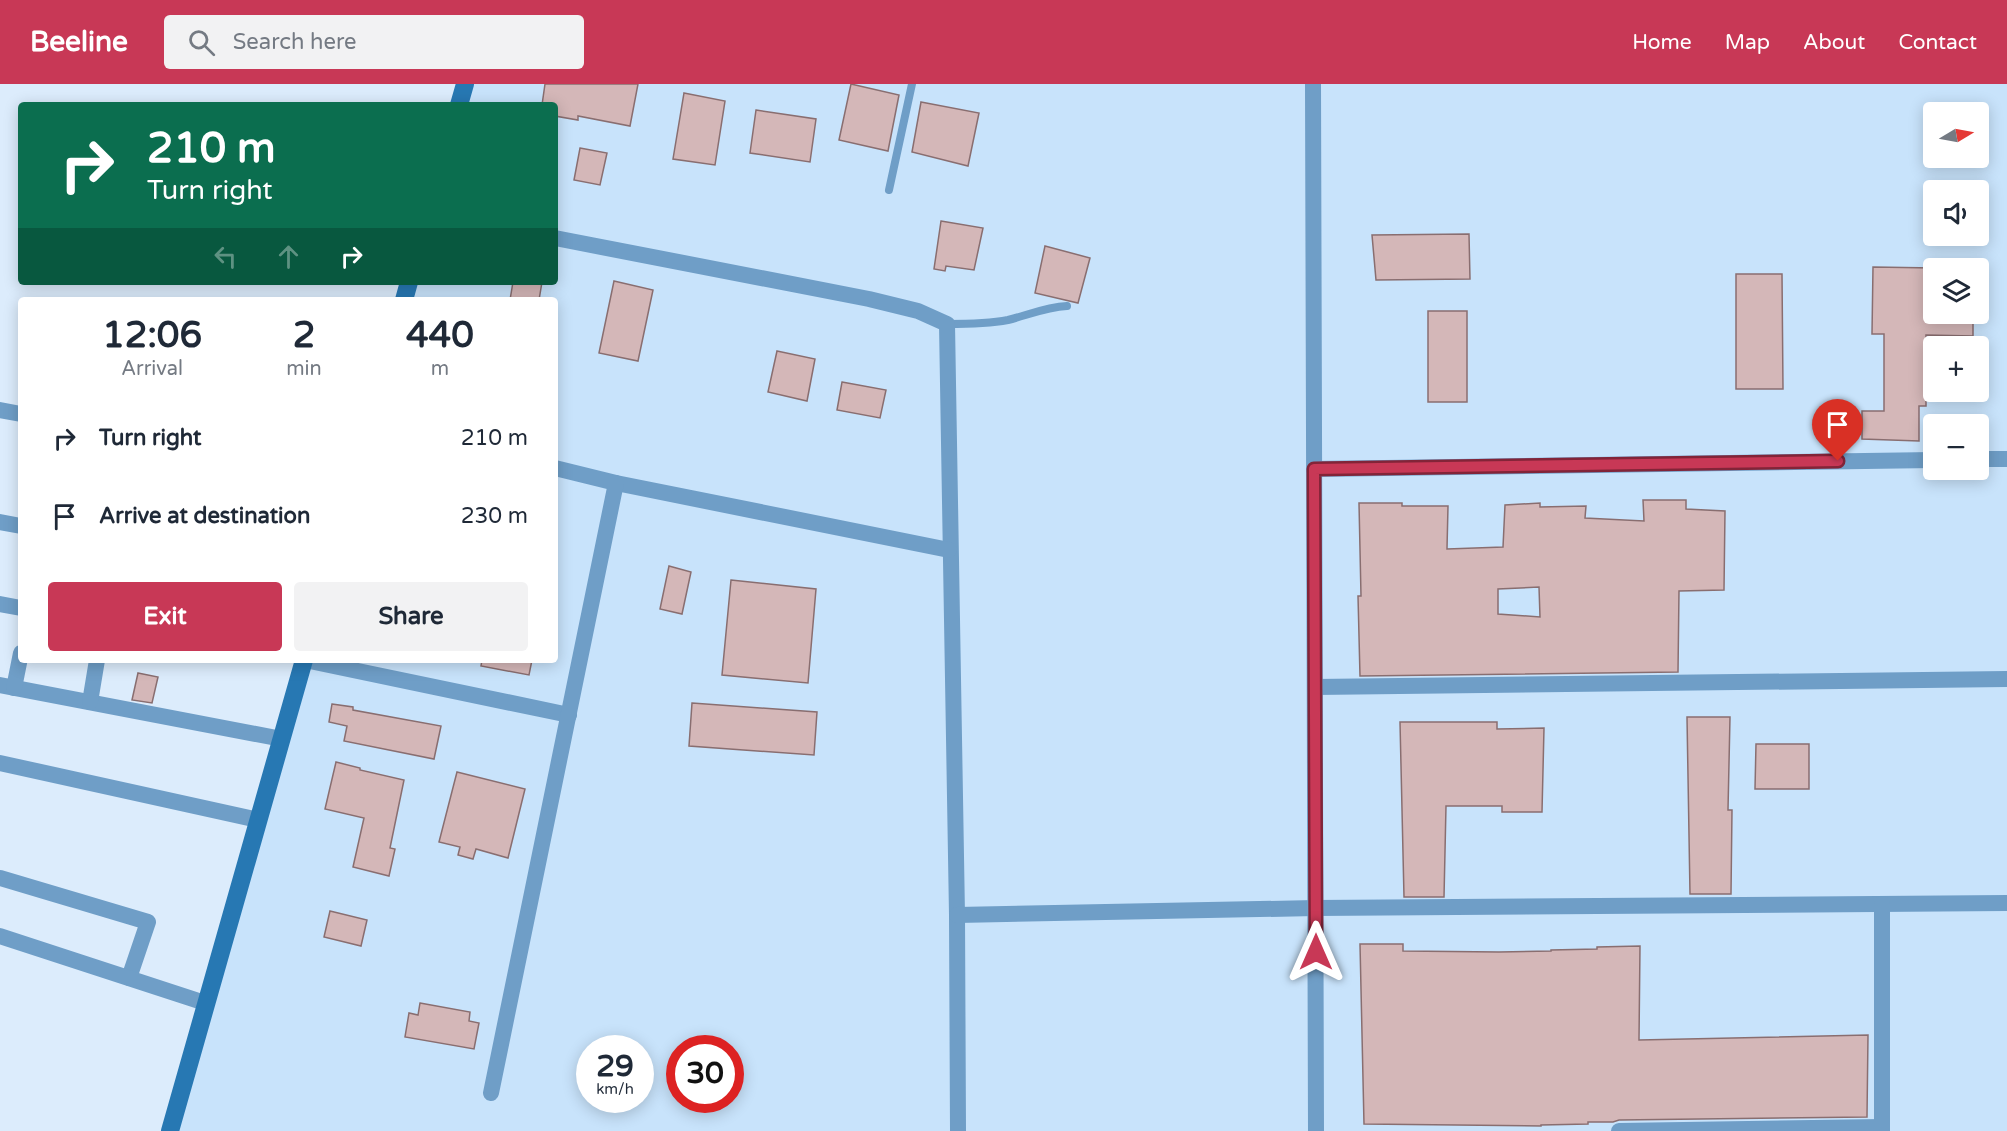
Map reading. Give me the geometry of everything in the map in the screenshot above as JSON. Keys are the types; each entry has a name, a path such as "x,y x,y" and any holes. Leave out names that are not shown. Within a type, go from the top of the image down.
{"main road":[{"path":"460,102 465,84"},
{"path":"170,1131 304,663"}],"street":[{"path":"1313,84 1316,1131"},
{"path":"558,239 869,299 918,311 947,324 949,550 957,915 958,1131"},
{"path":"0,410 18,413"},
{"path":"1989,459 2007,459"},
{"path":"1314,469 1923,460"},
{"path":"558,469 616,483 949,550"},
{"path":"491,1093 616,483"},
{"path":"0,522 18,525"},
{"path":"0,604 18,607"},
{"path":"18,660 7,686 282,739"},
{"path":"90,702 96,663"},
{"path":"319,663 568,715"},
{"path":"1315,687 2007,679"},
{"path":"0,763 258,820"},
{"path":"0,878 148,922 129,978"},
{"path":"957,915 1316,908 2007,903"},
{"path":"1619,1131 1882,1129 1882,904"},
{"path":"0,936 205,1003"}],"lane":[{"path":"889,190 912,84"},
{"path":"947,324 982,324 1008,320 1046,308 1067,306"}],"shaded area":[{"path":"465,84 2007,84 2007,1131 170,1131 301,663 558,663 558,297 405,297 408,285 558,285 558,102 460,102"}],"building":[{"path":"545,84 638,84 630,126 578,116 578,120 558,117 558,102 542,102"},
{"path":"851,84 899,95 888,151 839,140"},
{"path":"684,93 725,101 715,165 673,159"},
{"path":"921,102 979,113 968,166 912,152"},
{"path":"756,110 816,119 810,162 750,153"},
{"path":"580,148 607,153 600,185 574,180"},
{"path":"941,221 983,228 974,270 946,266 945,271 934,269"},
{"path":"1469,234 1470,279 1376,280 1372,235"},
{"path":"1045,246 1090,258 1078,303 1035,293"},
{"path":"1873,267 1923,268 1923,324 1973,324 1973,336 1923,336 1923,402 1926,402 1926,406 1919,406 1919,441 1862,439 1862,411 1884,411 1884,334 1872,334"},
{"path":"1736,274 1782,274 1783,389 1736,389"},
{"path":"614,281 653,290 638,361 599,353"},
{"path":"512,285 542,285 540,297 510,297"},
{"path":"1428,311 1467,311 1467,402 1428,402"},
{"path":"777,351 815,359 807,401 768,392"},
{"path":"842,382 886,390 880,418 837,410"},
{"path":"1643,500 1686,500 1686,509 1725,511 1724,590 1679,591 1678,672 1360,676 1359,503 1448,506 1447,549 1503,547 1505,505 1540,503 1540,507 1586,506 1585,518 1644,521","holes":["1539,587 1540,617 1498,614 1498,589"]},
{"path":"669,566 691,572 682,614 660,609"},
{"path":"731,580 816,589 808,683 722,675"},
{"path":"482,663 531,663 529,675 481,666"},
{"path":"138,673 158,677 152,703 132,700"},
{"path":"692,703 817,712 814,755 689,746"},
{"path":"332,704 441,726 434,759 344,741 347,726 329,722"},
{"path":"1687,717 1730,717 1728,810 1732,810 1731,894 1690,894"},
{"path":"1400,722 1497,722 1497,729 1544,728 1542,812 1502,812 1502,806 1446,806 1444,897 1404,897"},
{"path":"1756,744 1809,744 1809,789 1755,789"},
{"path":"336,762 404,780 390,848 395,849 389,876 353,867 364,818 325,809"},
{"path":"457,772 525,789 508,858 476,849 473,859 458,855 460,847 439,842"},
{"path":"330,911 367,920 361,946 324,937"},
{"path":"1360,944 1403,944 1403,951 1499,952 1640,946 1639,1040 1868,1035 1867,1117 1619,1120 1541,1126 1364,1124"},
{"path":"420,1003 470,1012 469,1021 479,1023 474,1049 405,1037 409,1013 418,1015"}],"route":[{"path":"1316,952 1314,469 1838,461"}]}
